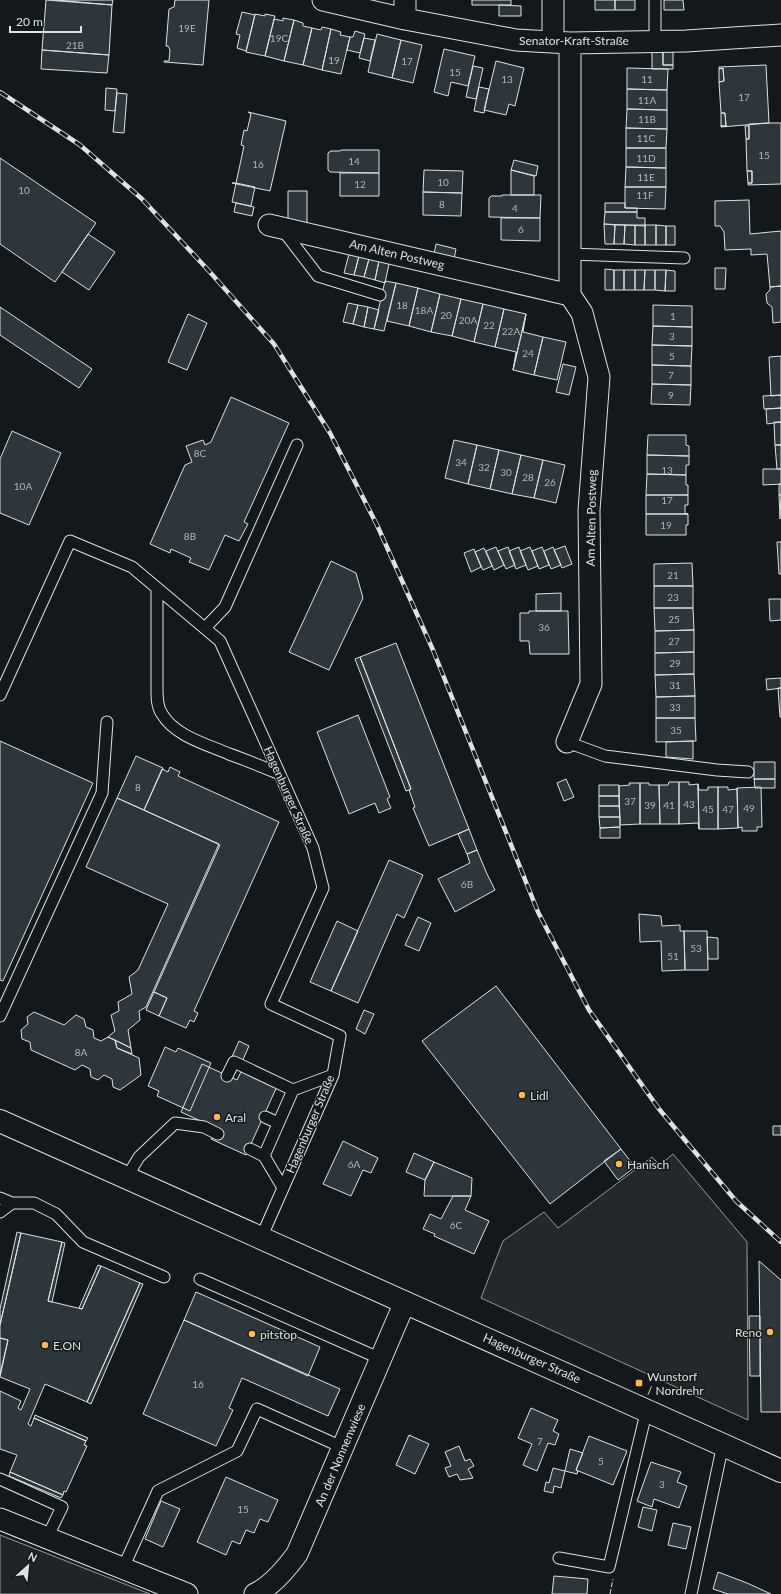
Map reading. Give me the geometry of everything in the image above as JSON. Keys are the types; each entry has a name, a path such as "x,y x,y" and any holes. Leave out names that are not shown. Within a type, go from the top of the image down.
{"main road":[{"name":"Hagenburger Straße","path":"0,1121 781,1470"}],"street":[{"name":"Senator-Kraft-Straße","path":"323,0 405,10 516,40 561,42 655,40 686,41 781,35"},
{"path":"553,0 561,42 570,254 570,295"},
{"name":"Am Alten Postweg","path":"275,227 570,295 582,313 599,377 589,510 592,684 567,742"},
{"name":"An der Nonnenwiese","path":"255,1594 262,1591 286,1569 297,1554 344,1448 405,1302"},
{"path":"0,1520 187,1594"}],"lane":[{"path":"655,0 655,40"},
{"path":"275,227 318,276 380,295"},
{"path":"570,254 684,258"},
{"path":"205,628 225,607 297,446"},
{"name":"Hagenburger Straße","path":"0,695 70,541 132,567 220,641 313,848 323,888 271,1004 340,1036 333,1076 261,1238"},
{"path":"157,588 156,690 161,712 167,722 194,740 280,774"},
{"path":"0,1016 102,793 106,722"},
{"path":"567,742 605,756 717,770 748,772"},
{"path":"227,1076 234,1062 293,1090 333,1076"},
{"path":"264,1156 293,1090"},
{"path":"265,1116 278,1123"},
{"path":"127,1177 140,1157 176,1123 205,1125 218,1134"},
{"path":"250,1149 264,1156 283,1188"},
{"path":"0,1198 12,1203 34,1203 56,1214 83,1242 164,1276"},
{"path":"0,1212 12,1203"},
{"path":"200,1279 381,1359"},
{"path":"123,1568 158,1491 237,1451 257,1409 344,1448"},
{"path":"559,1558 608,1567 647,1409"},
{"path":"691,1594 723,1444"},
{"path":"0,1479 62,1507 47,1538"}],"shaded area":[{"path":"673,1154 747,1242 748,1420 481,1298 503,1241 544,1212 558,1228 652,1157 660,1165"},
{"path":"0,1535 150,1594 0,1594"}],"building":[{"path":"46,0 112,5 109,55 42,50"},
{"path":"55,0 113,0 112,5"},
{"path":"175,0 209,0 203,65 164,62 169,61 170,50 168,46 166,46 169,9 174,7"},
{"path":"472,0 511,0 511,5 472,5"},
{"path":"595,0 615,0 615,10 595,10"},
{"path":"615,0 635,0 635,10 615,10"},
{"path":"664,0 683,0 684,10 664,10"},
{"path":"499,5 521,6 521,16 499,16"},
{"path":"242,12 255,15 246,51 237,48 240,35 236,34"},
{"path":"255,14 275,16 265,56 246,52"},
{"path":"283,18 294,20 284,61 265,56 274,19 283,21"},
{"path":"294,20 303,23 303,26 312,28 303,65 284,61"},
{"path":"322,27 331,29 322,70 303,65 312,28 321,30"},
{"path":"331,29 341,32 340,35 350,37 341,74 322,70"},
{"path":"355,31 365,34 360,53 347,50 350,37 353,37"},
{"path":"377,34 401,40 392,78 368,72"},
{"path":"364,38 375,40 370,61 359,58"},
{"path":"401,40 422,45 413,83 392,78"},
{"path":"444,49 475,56 468,86 451,82 448,96 434,92"},
{"path":"42,50 109,55 107,73 41,69"},
{"path":"652,50 663,50 663,65 673,65 673,69 652,69"},
{"path":"663,50 673,50 673,65 663,65"},
{"path":"496,61 524,68 515,106 509,104 506,115 484,110"},
{"path":"766,65 769,123 721,127 726,126 725,113 721,113 719,82 724,81 723,68 719,69 719,67"},
{"path":"473,66 483,68 476,99 466,97"},
{"path":"627,68 668,69 667,90 627,89"},
{"path":"723,68 724,81 719,82 719,69"},
{"path":"479,87 489,89 484,113 474,111"},
{"path":"106,88 117,89 115,111 105,110"},
{"path":"627,89 667,90 667,110 627,109"},
{"path":"117,93 127,94 124,133 113,132"},
{"path":"627,109 667,110 667,129 626,128"},
{"path":"248,112 286,121 270,191 232,183 236,183 244,146 241,145 244,130 247,131 251,114"},
{"path":"721,113 725,113 726,126 721,126"},
{"path":"781,123 781,184 748,185 748,183 752,183 752,171 747,171 746,139 749,139 749,124"},
{"path":"745,126 749,126 749,139 746,139"},
{"path":"626,128 667,129 666,148 626,148"},
{"path":"626,148 666,148 666,168 626,167"},
{"path":"379,150 379,173 330,172 328,170 328,153 331,151"},
{"path":"0,158 96,223 55,282 0,244"},
{"path":"514,160 538,166 536,176 511,170"},
{"path":"626,167 666,168 666,187 625,187"},
{"path":"424,170 463,171 462,193 423,192"},
{"path":"511,170 534,176 534,195 511,195"},
{"path":"747,171 752,171 752,183 748,183"},
{"path":"340,173 379,173 379,196 340,196"},
{"path":"236,183 255,187 251,206 232,202"},
{"path":"625,187 666,187 665,209 625,208"},
{"path":"288,191 307,191 307,223 288,219"},
{"path":"423,192 462,193 461,216 423,215"},
{"path":"541,195 540,218 489,217 489,198 491,196"},
{"path":"749,200 750,234 781,231 781,286 770,287 767,254 751,255 751,249 725,250 724,232 720,226 715,226 715,201"},
{"path":"236,203 254,207 252,216 234,212"},
{"path":"605,203 625,203 625,208 637,208 637,212 605,212"},
{"path":"605,212 637,212 637,218 645,218 645,226 604,224"},
{"path":"501,218 540,218 540,241 501,240"},
{"path":"604,224 615,225 614,244 605,244"},
{"path":"615,225 625,225 624,244 614,244"},
{"path":"625,225 635,225 635,245 624,244"},
{"path":"635,225 645,225 645,245 635,245"},
{"path":"645,225 656,225 656,245 645,245"},
{"path":"656,225 666,226 666,245 656,245"},
{"path":"666,226 675,226 675,245 666,245"},
{"path":"88,234 115,252 89,290 62,272"},
{"path":"436,244 456,249 454,259 434,254"},
{"path":"349,254 359,256 354,275 344,273"},
{"path":"359,256 369,259 364,277 354,275"},
{"path":"369,259 379,261 375,280 364,277"},
{"path":"379,261 389,264 385,283 375,280"},
{"path":"715,268 726,268 725,289 715,289"},
{"path":"605,269 614,270 614,290 605,290"},
{"path":"614,270 624,270 624,290 614,290"},
{"path":"624,270 635,270 635,290 624,290"},
{"path":"635,270 645,270 644,290 635,290"},
{"path":"645,270 655,270 655,290 644,290"},
{"path":"655,270 666,270 665,291 655,290"},
{"path":"666,270 675,271 675,291 665,291"},
{"path":"385,281 396,283 384,331 374,329"},
{"path":"396,283 418,288 409,326 387,321"},
{"path":"781,286 781,322 773,323 772,307 767,303 766,294 770,290 770,287"},
{"path":"418,288 440,294 431,332 409,326"},
{"path":"440,294 461,299 452,336 431,332"},
{"path":"461,299 483,304 474,342 452,336"},
{"path":"348,303 358,305 353,324 343,322"},
{"path":"483,304 504,309 495,347 474,342"},
{"path":"358,305 368,307 364,327 353,324"},
{"path":"653,305 692,306 692,327 653,326"},
{"path":"0,307 92,369 79,388 0,335"},
{"path":"368,307 379,310 374,329 364,327"},
{"path":"504,309 526,314 513,370 516,352 495,347"},
{"path":"188,314 207,323 187,370 168,362"},
{"path":"526,314 523,332 543,337 534,375 513,370"},
{"path":"653,326 692,327 692,346 652,345"},
{"path":"543,337 566,342 557,380 534,375"},
{"path":"652,345 692,346 691,366 652,365"},
{"path":"781,356 781,395 771,396 769,357"},
{"path":"563,364 576,367 569,395 556,392"},
{"path":"652,365 691,366 691,385 652,384"},
{"path":"652,384 691,385 690,405 651,404"},
{"path":"781,395 781,408 764,409 763,396"},
{"path":"231,397 289,423 244,522 248,524 239,541 225,535 209,570 189,562 191,558 171,549 170,553 150,544 185,465 192,462 186,446 203,440 205,445 211,442"},
{"path":"781,408 781,422 767,424 766,409"},
{"path":"774,422 781,422 781,445 775,445"},
{"path":"12,431 61,453 29,525 0,513 0,459"},
{"path":"648,435 686,435 686,445 689,446 689,456 647,455"},
{"path":"454,440 477,445 468,484 445,478"},
{"path":"477,445 499,450 490,489 468,484"},
{"path":"775,445 781,445 781,469 777,469"},
{"path":"499,450 521,455 512,494 490,489"},
{"path":"521,455 543,460 534,498 512,494"},
{"path":"647,455 689,456 689,465 686,465 686,475 647,474"},
{"path":"543,460 565,465 556,503 534,498"},
{"path":"763,469 781,469 781,484 763,485"},
{"path":"647,474 686,475 688,495 646,495"},
{"path":"779,484 781,484 781,495 779,495"},
{"path":"646,495 688,495 688,505 685,505 685,514 646,514"},
{"path":"779,495 781,495 780,519"},
{"path":"646,514 688,514 686,535 646,535"},
{"path":"777,542 781,542 781,574 779,574"},
{"path":"565,546 572,564 562,568 554,550"},
{"path":"496,547 504,565 494,570 486,551"},
{"path":"508,547 515,565 506,569 498,551"},
{"path":"519,547 526,565 516,569 509,551"},
{"path":"530,547 538,566 528,570 520,551"},
{"path":"542,547 549,565 539,569 532,551"},
{"path":"553,547 561,565 551,569 544,551"},
{"path":"484,548 492,566 483,570 475,552"},
{"path":"474,549 481,567 471,572 464,553"},
{"path":"331,561 356,573 363,598 329,670 289,652"},
{"path":"692,563 693,586 654,586 654,564"},
{"path":"654,586 693,586 693,608 654,608"},
{"path":"561,593 561,611 536,611 536,594"},
{"path":"769,599 781,599 781,620 770,621"},
{"path":"654,608 693,608 694,630 655,631"},
{"path":"529,611 568,611 569,654 530,654 529,641 520,641 520,613 529,613"},
{"path":"694,630 694,652 655,653 655,631"},
{"path":"396,643 469,829 429,846 413,808 415,807 409,790 411,789 360,657"},
{"path":"694,652 694,674 655,675 655,653"},
{"path":"360,657 411,789 409,790 406,791 355,659"},
{"path":"694,674 695,696 656,697 655,675"},
{"path":"781,678 781,688 767,690 766,679"},
{"path":"778,688 781,688 781,717 780,717"},
{"path":"695,696 695,718 656,718 656,697"},
{"path":"358,715 390,797 387,799 391,808 379,813 375,803 349,814 317,732"},
{"path":"656,718 695,718 696,741 656,742"},
{"path":"0,741 93,783 3,981 0,980"},
{"path":"693,741 693,759 666,757 666,742"},
{"path":"136,756 163,768 144,810 117,798"},
{"path":"754,762 775,762 775,779 754,779"},
{"path":"170,767 180,772 178,776 279,822 194,1011 198,1013 194,1022 190,1020 186,1028 159,1016 167,998 154,992 220,845 144,810 162,769 168,772"},
{"path":"566,779 574,797 564,801 557,783"},
{"path":"754,779 775,779 775,788 755,788"},
{"path":"669,782 679,782 679,824 660,824 659,785 668,785"},
{"path":"679,782 689,782 689,785 698,784 699,829 698,823 679,824"},
{"path":"629,783 640,783 640,824 620,825 619,786 630,785"},
{"path":"640,783 659,785 660,824 640,824"},
{"path":"698,784 699,790 708,790 708,787 718,787 718,829 699,829"},
{"path":"599,785 619,785 619,796 599,796"},
{"path":"718,787 728,787 728,790 737,788 738,828 718,829"},
{"path":"761,787 762,827 757,827 757,831 742,831 742,827 738,828 737,788"},
{"path":"599,796 619,796 619,806 599,806"},
{"path":"117,798 219,844 146,1007 139,1011 140,1020 128,1030 131,1048 108,1037 115,1031 111,1015 119,1011 118,1002 132,994 129,977 138,970 168,904 86,867"},
{"path":"599,806 619,806 620,817 599,817"},
{"path":"599,817 620,817 620,827 600,828"},
{"path":"620,827 620,838 600,838 600,828"},
{"path":"469,829 477,850 467,854 458,834"},
{"path":"477,850 495,890 455,912 438,879 470,863 467,854"},
{"path":"389,860 423,875 404,918 397,914 358,1003 331,991"},
{"path":"639,914 661,916 662,926 680,925 680,931 684,931 685,970 662,971 661,941 640,942"},
{"path":"418,917 431,923 419,951 405,945"},
{"path":"337,921 358,931 331,991 310,982"},
{"path":"684,931 707,931 708,970 685,970"},
{"path":"707,937 718,938 718,959 708,959"},
{"name":"Lidl","path":"496,986 621,1149 550,1204 422,1041"},
{"path":"154,992 167,998 159,1016 146,1010"},
{"path":"364,1010 374,1014 365,1034 356,1029"},
{"path":"34,1012 64,1025 76,1015 84,1019 86,1027 93,1030 94,1038 101,1041 108,1037 115,1040 117,1048 139,1058 141,1075 120,1090 113,1087 112,1079 104,1075 98,1080 91,1077 90,1069 82,1065 75,1070 31,1050 30,1042 22,1039 21,1030 28,1024 27,1017"},
{"path":"115,1040 131,1048 132,1054 117,1048"},
{"path":"239,1041 249,1046 241,1064 231,1059"},
{"path":"165,1047 176,1052 178,1048 211,1063 190,1111 157,1096 159,1091 148,1086"},
{"path":"202,1064 237,1080 243,1068 278,1084 246,1155 211,1139 216,1128 181,1112"},
{"path":"773,1126 781,1126 781,1135 773,1135"},
{"path":"343,1141 378,1158 371,1173 363,1170 351,1196 323,1184"},
{"name":"Hanisch","path":"621,1149 635,1167 618,1180 604,1161"},
{"path":"414,1153 434,1162 425,1180 406,1172"},
{"path":"434,1162 472,1178 471,1196 424,1196 425,1180"},
{"path":"453,1196 471,1196 465,1210 489,1221 474,1254 434,1236 435,1234 423,1229 430,1214 441,1219"},
{"path":"17,1232 21,1233 0,1325 0,1309"},
{"path":"21,1233 62,1242 48,1301 82,1309 101,1266 140,1283 87,1402 45,1384 28,1424 31,1426 34,1418 86,1441 84,1445 87,1446 66,1492 64,1491 63,1495 10,1472 17,1455 0,1449 0,1391 21,1401 18,1408 21,1410 30,1389 0,1377 8,1340 0,1338 0,1325"},
{"path":"62,1242 65,1243 52,1302 48,1301"},
{"name":"Reno","path":"759,1261 781,1280 781,1412 761,1412"},
{"path":"98,1265 101,1266 82,1309 79,1308"},
{"path":"140,1283 143,1284 91,1404 87,1402"},
{"name":"pitstop","path":"196,1292 320,1347 308,1376 184,1320"},
{"path":"749,1316 760,1316 760,1376 750,1376"},
{"path":"184,1320 340,1389 328,1416 242,1378 229,1408 233,1410 216,1446 143,1414"},
{"path":"0,1338 8,1340 0,1374"},
{"path":"531,1408 558,1420 553,1431 559,1434 555,1445 548,1443 537,1471 523,1465 532,1444 518,1438"},
{"path":"35,1415 88,1438 86,1441 34,1418"},
{"path":"409,1435 429,1444 415,1474 396,1465"},
{"path":"589,1436 627,1451 613,1485 576,1470"},
{"path":"459,1446 465,1461 470,1459 474,1466 468,1469 473,1478 460,1480 457,1474 449,1477 445,1468 451,1466 445,1452"},
{"path":"570,1449 583,1453 576,1470 578,1471 577,1474 565,1471"},
{"path":"651,1462 681,1472 677,1482 687,1486 679,1508 654,1499 652,1507 637,1501"},
{"path":"553,1468 565,1471 561,1488 554,1486 553,1493 544,1491 546,1482 549,1483"},
{"path":"10,1472 63,1495 61,1498 9,1476"},
{"path":"226,1477 278,1500 268,1522 260,1519 254,1533 246,1530 240,1544 232,1541 226,1555 197,1542"},
{"path":"161,1501 180,1509 163,1547 145,1539"},
{"path":"643,1507 657,1510 652,1531 638,1527"},
{"path":"673,1523 691,1527 686,1549 668,1545"},
{"path":"718,1572 771,1594 728,1594 713,1589"},
{"path":"554,1576 588,1579 587,1594 552,1594"}],"railway":[{"path":"0,92 80,145 142,199 274,344 330,433 377,525 433,650 538,912 589,1010 659,1109 736,1201 781,1242"}],"fence":[{"path":"610,1594 613,1579"}],"place":[{"name":"Lidl","path":"522,1095"},
{"name":"Aral","path":"217,1117"},
{"name":"Hanisch","path":"619,1164"},
{"name":"Reno","path":"770,1332"},
{"name":"pitstop","path":"252,1334"},
{"name":"E.ON","path":"45,1345"},
{"name":"Wunstorf / Nordrehr","path":"639,1383"}]}
